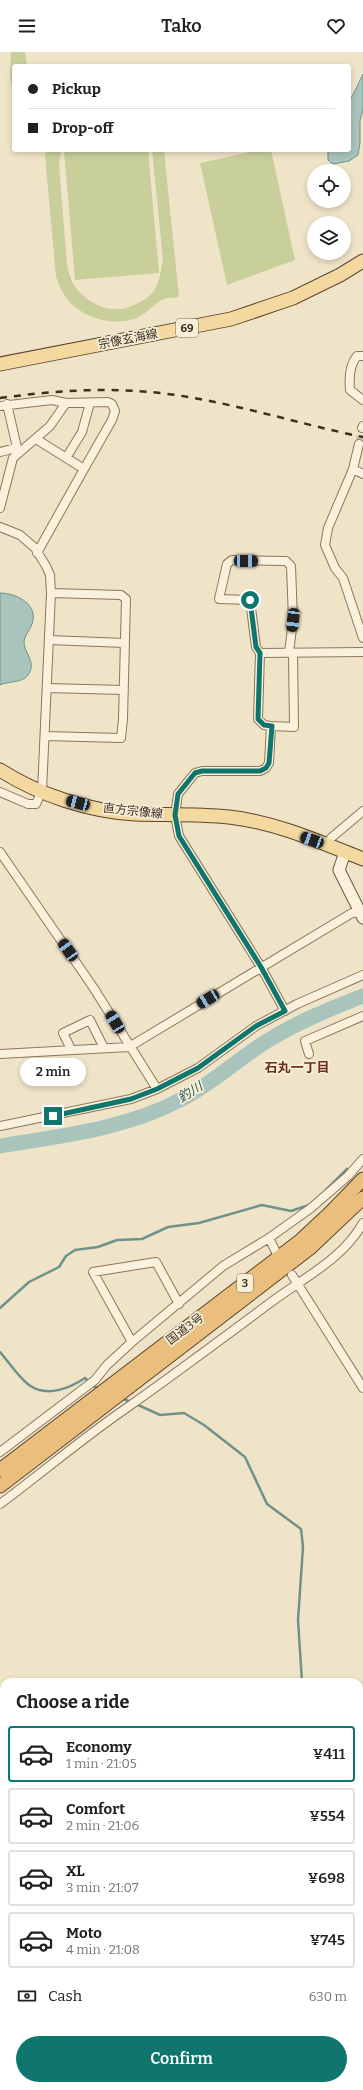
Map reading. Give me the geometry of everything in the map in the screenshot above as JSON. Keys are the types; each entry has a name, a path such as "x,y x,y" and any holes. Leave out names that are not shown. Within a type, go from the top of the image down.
{"highway":[{"name":"国道3号","path":"0,1486 79,1418 300,1241 330,1213 363,1178"},
{"name":"国道3号","path":"123,1384 310,1248 363,1198"},
{"name":"国道3号","path":"0,1470 79,1418"}],"main road":[{"name":"宗像玄海線","path":"0,364 231,319 293,298 340,275 363,261"},
{"name":"直方宗像線","path":"0,770 42,791 84,805 115,811 230,817 251,821 276,827 363,859"},
{"path":"345,852 339,870 362,914"}],"street":[{"path":"363,356 357,356 353,360 349,381 350,390 363,400"},
{"path":"0,508 13,458 17,450 4,405 52,400 66,404 108,402 112,404 115,411 112,420 37,553"},
{"path":"66,458 82,432 90,403"},
{"path":"0,452 17,450 36,439 50,426 66,404"},
{"path":"36,439 84,469"},
{"path":"359,444 352,469 328,528 325,545 334,568 342,578 363,638"},
{"path":"352,469 363,474"},
{"path":"0,527 20,535 35,548 50,575 51,593 46,736 42,791 36,804 28,804 0,792"},
{"path":"232,560 286,561 291,566 293,620 291,653 294,726 264,725 258,719 260,653 256,647 250,600 219,600 227,564 232,560"},
{"path":"46,736 122,738 126,599 121,594 51,593"},
{"path":"49,640 125,643"},
{"path":"260,653 363,652"},
{"path":"47,688 123,690"},
{"path":"272,726 269,763 266,768 260,771 202,771 195,773 178,794 175,815 179,836 261,967 285,1011"},
{"path":"328,846 331,838 363,811"},
{"path":"0,854 93,986 129,1047 157,1089"},
{"path":"1,1052 129,1047 352,913 362,914"},
{"path":"0,1126 131,1099 157,1089 198,1068 256,1026 363,975"},
{"path":"309,1054 305,1041 363,1016"},
{"path":"71,1049 64,1033 90,1020 104,1048"},
{"path":"0,1452 95,1380 107,1365 132,1342 223,1266 269,1238 316,1203 348,1176 363,1159"},
{"path":"0,1504 128,1407 168,1380 294,1279 326,1264 347,1246 363,1223"},
{"path":"269,1238 276,1252"},
{"path":"132,1342 93,1272 156,1262 179,1304"},
{"path":"294,1279 363,1388"}],"green space":[{"path":"11,52 25,52 27,64 12,64 12,90 10,76"},
{"path":"46,152 61,152 59,165 67,265 71,280 74,286 88,300 103,307 120,309 139,303 147,298 157,286 163,259 152,152 164,152 179,297 161,300 137,318 116,322 94,318 75,307 68,300 60,288 56,277 45,156"},
{"path":"64,152 148,152 159,273 75,280"},
{"path":"251,152 271,152 295,260 227,285 200,163"}],"water":[{"path":"363,74 363,109 360,121 360,143 358,155 349,161 333,164 328,160 328,152 351,152 351,98"},
{"path":"0,593 13,595 25,601 32,611 33,617 32,624 24,643 31,663 30,671 26,678 0,685"}],"waterway":[{"name":"釣川","path":"0,1146 93,1130 139,1118 161,1109 193,1093 254,1050 288,1029 325,1011 363,996"},
{"path":"326,1190 347,1169 351,1169"},
{"path":"0,1308 29,1282 59,1267 66,1256 75,1250 98,1247 117,1240 142,1239 168,1227 199,1223 262,1205 291,1211 309,1205"},
{"path":"0,1352 21,1378 36,1389 43,1391 58,1390 85,1378 93,1386 100,1389"},
{"path":"121,1398 131,1402"},
{"path":"136,1404 160,1415 184,1413 204,1425 245,1457 267,1504 301,1529 303,1547 298,1620 302,1678"}],"tunnel":[{"path":"359,444 362,428"}],"railway":[{"path":"0,398 85,390 119,390 164,394 221,403 363,437"}],"district":[{"name":"石丸一丁目","path":"297,1067"}],"route":[{"path":"53,1116 131,1099 157,1089 198,1068 256,1026 285,1011 261,967 179,836 175,815 178,794 195,773 202,771 260,771 266,768 269,763 272,726 264,725 258,719 260,653 256,647 250,600"}]}
